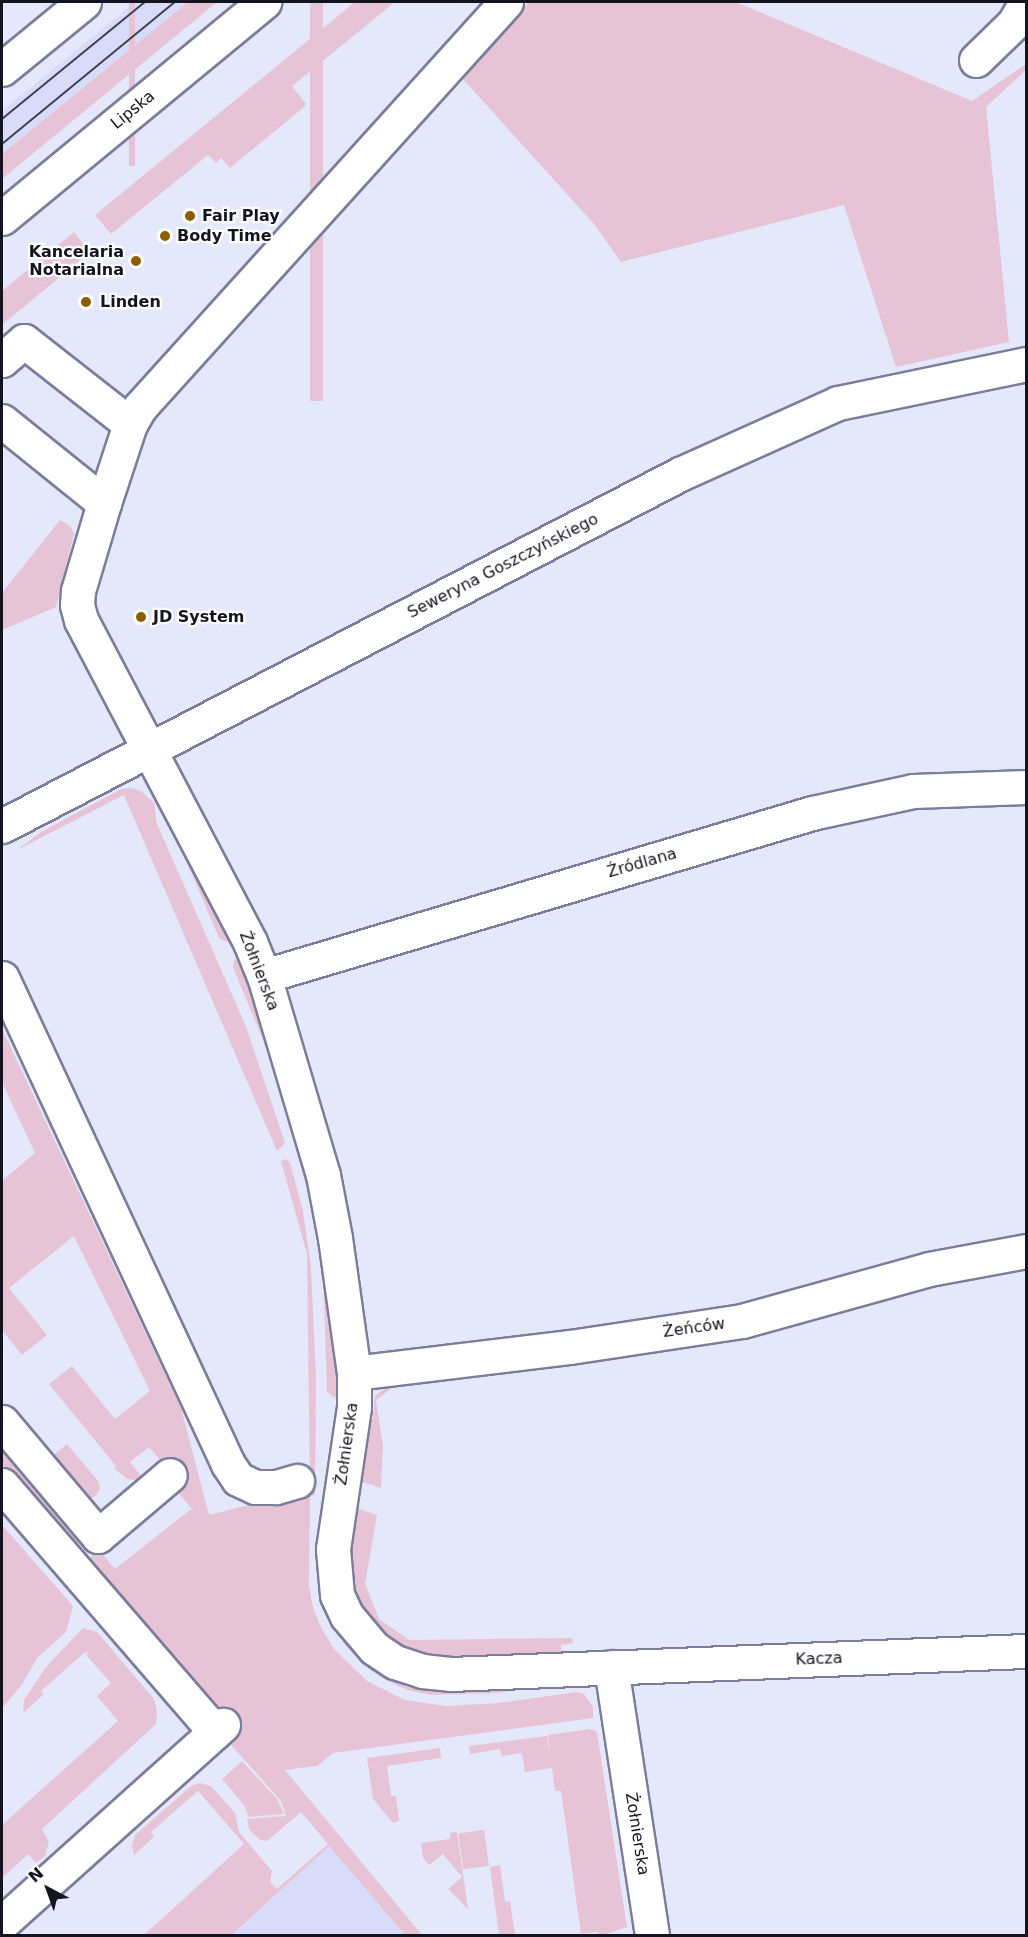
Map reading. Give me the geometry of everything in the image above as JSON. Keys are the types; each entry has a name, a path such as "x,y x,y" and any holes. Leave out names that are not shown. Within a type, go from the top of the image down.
{"street":[{"path":"2,69 84,2"},
{"name":"Lipska","path":"2,218 264,2"},
{"name":"Żołnierska","path":"506,2 145,400 130,424 78,591 77,605 81,620 250,942 264,976 323,1175 335,1238 354,1373 354,1407 333,1549 337,1595 359,1633 374,1648 395,1662 422,1671 450,1674 611,1667 652,1935"},
{"path":"976,60 1014,23 1026,2"},
{"path":"2,360 24,341 130,424"},
{"name":"Seweryna Goszczyńskiego","path":"2,826 680,474 838,403 1026,364"},
{"path":"2,421 104,503"},
{"name":"Źródlana","path":"264,976 812,813 912,790 1026,787"},
{"path":"2,978 228,1464 238,1479 255,1487 276,1487 297,1481"},
{"name":"Żeńców","path":"354,1373 570,1347 742,1321 929,1269 1026,1251"},
{"path":"2,1422 98,1536 170,1475"},
{"path":"2,1485 219,1729 2,1923"},
{"name":"Kacza","path":"611,1667 1026,1651"}],"shaded area":[{"path":"129,2 135,2 135,166 129,166"},
{"path":"135,2 188,2 2,154 2,111"},
{"path":"188,2 217,2 2,179 2,154"},
{"path":"310,2 323,2 323,401 310,401"},
{"path":"355,2 395,2 292,86 306,104 304,107 230,168 221,158 216,163 208,155 111,234 95,215"},
{"path":"529,2 736,2 972,101 1026,64 1026,70 986,107 1009,342 896,367 844,205 621,262 594,224 462,78"},
{"path":"74,232 90,252 2,325 2,291"},
{"path":"60,520 70,526 74,534 56,607 2,630 2,593"},
{"path":"131,788 141,791 154,803 157,824 245,1024 285,1143 277,1151 124,795 17,850 41,832 121,789"},
{"path":"168,818 234,938 227,942 219,938"},
{"path":"242,957 308,1166 342,1396 333,1397 327,1391 323,1270 314,1213 270,1057 233,967 234,960"},
{"path":"2,1029 181,1408 209,1515 310,1490 307,1254 281,1161 286,1159 290,1163 303,1211 311,1267 316,1379 315,1495 310,1496 309,1585 313,1608 322,1629 334,1649 367,1681 405,1700 446,1706 499,1703 577,1692 584,1694 593,1707 593,1718 333,1753 317,1766 285,1770 422,1935 405,1935 329,1846 232,1935 144,1935 244,1844 198,1791 151,1832 154,1837 134,1855 132,1845 135,1835 191,1786 200,1783 211,1786 235,1813 239,1832 272,1871 270,1882 277,1889 328,1844 301,1812 267,1841 260,1840 249,1829 247,1819 286,1816 281,1801 232,1746 223,1725 2,1464 2,1442 80,1539 77,1543 89,1558 99,1550 115,1569 190,1510 193,1510 175,1489 185,1481 178,1457 165,1466 149,1447 130,1462 145,1481 127,1479 114,1468 116,1466 49,1384 72,1366 115,1419 150,1391 74,1236 9,1288 47,1335 22,1355 2,1330 2,1181 35,1153 2,1082"},
{"path":"396,1385 376,1400 383,1446 381,1488 356,1480 363,1420 373,1420 375,1396 388,1386"},
{"path":"67,1444 98,1481 100,1488 96,1496 88,1499 49,1459"},
{"path":"353,1507 377,1515 365,1584 379,1619 409,1640 572,1638 573,1643 561,1645 562,1656 425,1662 366,1624 345,1571"},
{"path":"2,1525 73,1606 66,1632 38,1657 21,1686 2,1708"},
{"path":"321,1593 349,1639 524,1682 524,1689 497,1693 431,1695 407,1690 370,1670 344,1644 326,1611"},
{"path":"83,1628 97,1632 154,1699 157,1711 156,1724 42,1829 49,1842 45,1856 36,1863 28,1854 2,1878 2,1825 118,1721 97,1696 111,1683 86,1655 89,1652 84,1653 41,1691 43,1695 23,1713 24,1700 46,1667"},
{"path":"590,1729 597,1732 627,1927 599,1936 597,1932 581,1934 561,1791 555,1791 552,1768 525,1772 522,1753 502,1756 500,1749 470,1754 469,1746 547,1736 550,1758 548,1735"},
{"path":"440,1748 441,1758 387,1766 391,1796 396,1796 399,1821 393,1823 373,1799 367,1758"},
{"path":"242,1761 277,1799 284,1814 249,1817 244,1805 222,1779"},
{"path":"484,1830 489,1866 463,1869 458,1834"},
{"path":"457,1832 468,1909 448,1889 462,1877 443,1854 429,1865 423,1858 421,1843 450,1839 450,1833"},
{"path":"330,1845 405,1936 232,1936"},
{"path":"500,1865 505,1902 510,1901 515,1935 499,1935 490,1867"}],"tram line":[{"path":"2,119 145,2"},
{"path":"2,144 175,2"}],"place":[{"name":"Fair Play","path":"190,216"},
{"name":"Body Time","path":"165,236"},
{"name":"Kancelaria Notarialna","path":"136,261"},
{"name":"Linden","path":"86,302"},
{"name":"JD System","path":"141,617"}]}
